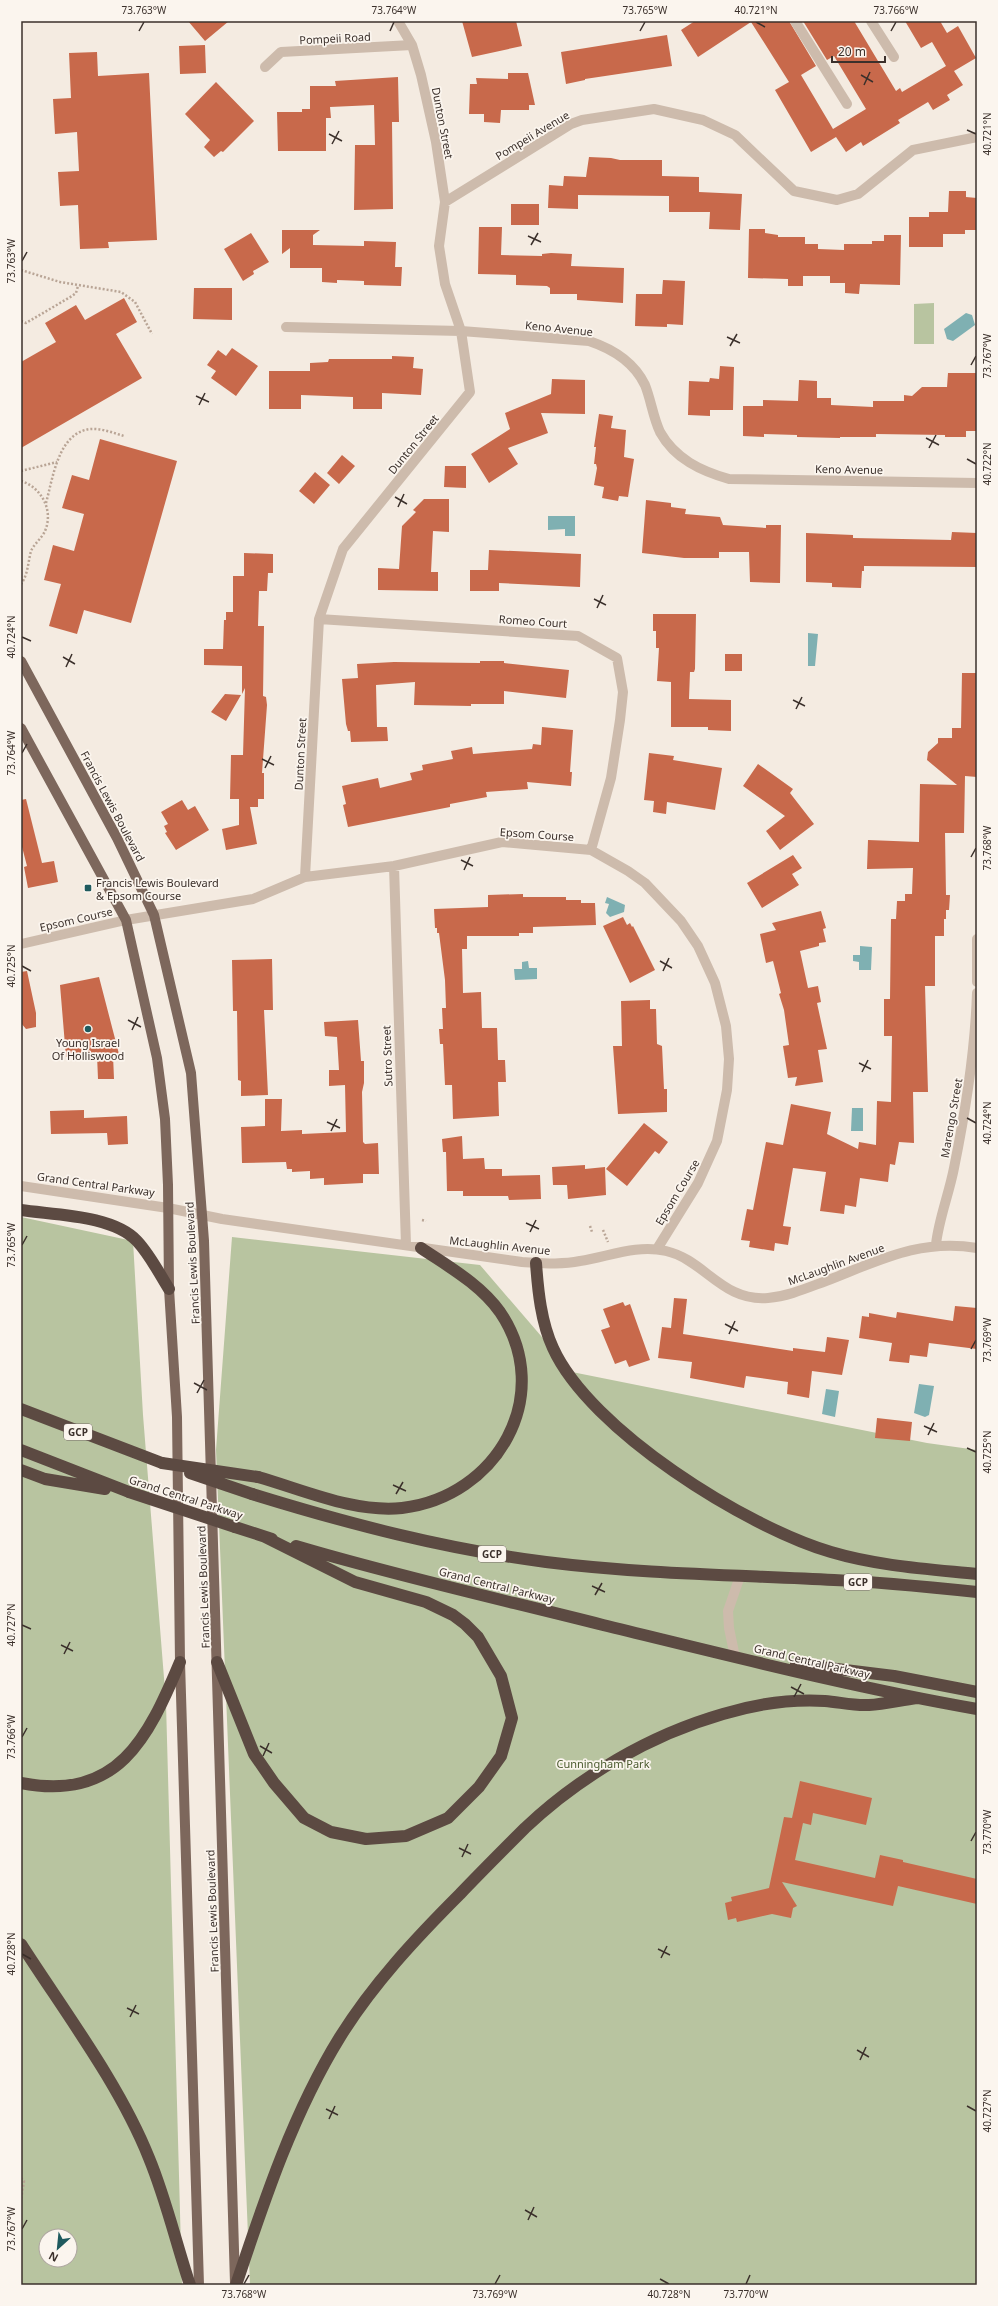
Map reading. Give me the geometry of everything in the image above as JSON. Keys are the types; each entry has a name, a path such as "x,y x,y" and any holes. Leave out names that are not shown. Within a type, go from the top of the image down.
{"highway":[{"path":"21,1210 102,1222 120,1228 130,1234 142,1246 169,1289"},
{"path":"162,1463 258,1477 343,1502 377,1508 401,1508 430,1502 454,1491 478,1475 498,1455 511,1430 519,1404 521,1376 517,1349 500,1313 482,1291 421,1248"},
{"path":"536,1262 539,1294 547,1331 563,1366 582,1391 609,1419 630,1438 675,1471 768,1526 820,1548 856,1558 905,1566 977,1574"},
{"name":"GCP","path":"21,1409 135,1454 252,1494 359,1526 486,1553 612,1568 836,1580 977,1592"},
{"name":"Grand Central Parkway","path":"21,1450 129,1492 235,1527 397,1574 735,1657 917,1698 977,1709"},
{"path":"21,1470 45,1479 129,1492"},
{"path":"217,1662 258,1760 274,1783 304,1818 331,1832 366,1839 406,1836 448,1818 479,1787 501,1756 512,1718 501,1676 478,1636 453,1615 426,1602 355,1582 266,1537"},
{"path":"735,1657 894,1676 977,1692"},
{"path":"21,1783 47,1786 70,1785 89,1781 119,1764 139,1743 155,1719 180,1662"},
{"path":"236,2285 274,2176 312,2089 355,2013 379,1982 425,1930 526,1828 550,1807 581,1783 624,1756 674,1732 721,1714 745,1708 789,1702 824,1701 868,1705 917,1698"},
{"path":"942,1703 977,1716"},
{"path":"21,1944 103,2071 138,2133 150,2158 190,2285"}],"main road":[{"name":"Francis Lewis Boulevard","path":"21,661 117,838 154,915 191,1073 203,1214 236,2285"},
{"name":"Francis Lewis Boulevard","path":"21,728 126,920 150,1026 162,1092 167,1142 169,1289 177,1417 180,1662 199,2285"}],"street":[{"name":"Dunton Street","path":"305,877 319,618 344,549 470,392 461,331 445,284 439,246 445,202 436,142 421,75 412,45 398,21"},
{"path":"796,21 847,104"},
{"path":"871,21 894,57"},
{"name":"Pompeii Road","path":"265,67 281,52 412,45"},
{"name":"Pompeii Avenue","path":"445,202 571,124 582,120 639,110 654,109 703,120 735,135 794,191 837,200 858,194 913,150 977,137"},
{"name":"Keno Avenue","path":"286,327 461,331 589,341 605,346 622,357 635,369 645,386 661,433 677,453 692,466 711,474 728,479 977,483"},
{"name":"Romeo Court","path":"319,618 578,636 617,658 623,692 620,720 611,778 591,850"},
{"name":"Epsom Course","path":"21,944 126,920 252,899 305,877 394,866 502,842 591,850 628,871 645,883 681,921 698,946 715,983 726,1026 729,1059 727,1090 717,1141 698,1183 657,1249"},
{"name":"Sutro Street","path":"394,866 406,1245"},
{"path":"977,939 977,982"},
{"name":"Marengo Street","path":"936,1244 938,1221 952,1176 968,1101 975,1036 977,993"},
{"name":"Grand Central Parkway","path":"21,1186 168,1208"},
{"name":"McLaughlin Avenue","path":"168,1208 421,1248 536,1262 568,1263 625,1250 657,1249 684,1258 730,1290 744,1296 760,1298 800,1291 900,1253 936,1244 977,1248"},
{"path":"735,1657 729,1628 728,1611 740,1576"}],"path":[{"path":"21,270 78,286 121,292 129,296 135,302 152,334"},
{"path":"21,321 26,322 72,296 76,293 78,286"},
{"path":"21,584 32,549 46,531 48,519 46,503 58,462 68,441 84,431 100,430 124,436"},
{"path":"21,471 58,462"},
{"path":"21,481 38,491 46,503"},
{"path":"590,1226 592,1232"},
{"path":"21,2178 24,2181 21,2200"}],"green space":[{"path":"934,303 934,344 914,344 914,304"},
{"path":"21,1217 133,1241 143,1415 166,1703 182,2285 21,2285"},
{"name":"Cunningham Park","path":"232,1237 480,1265 572,1372 927,1443 977,1450 977,2285 250,2285 216,1450"}],"water":[{"path":"966,313 972,315 975,325 953,341 947,339 944,329"},
{"path":"548,516 575,516 575,536 565,536 565,529 548,530"},
{"path":"808,633 818,634 815,666 808,666"},
{"path":"607,897 625,905 624,912 610,917 606,913 609,904 605,903"},
{"path":"860,946 872,947 871,970 859,970 859,962 853,961 853,955 860,955"},
{"path":"528,961 529,968 537,968 537,979 515,980 514,969 522,969 522,962"},
{"path":"852,1108 863,1108 863,1131 851,1131"},
{"path":"919,1384 934,1386 929,1415 925,1417 914,1413"},
{"path":"826,1389 839,1391 835,1417 822,1414"}],"building":[{"path":"188,21 229,21 205,41"},
{"path":"462,21 516,21 522,46 472,57"},
{"path":"695,21 789,21 816,66 801,75 833,129 866,109 834,56 827,60 803,21 854,21 896,91 900,88 902,92 946,66 932,42 921,48 905,21 940,21 947,33 958,26 976,58 954,71 963,85 947,95 950,100 933,110 928,102 898,120 900,123 863,146 861,142 846,152 836,137 811,152 775,90 789,82 751,22 698,57 681,30"},
{"path":"667,35 672,66 585,79 566,84 561,52"},
{"path":"205,45 206,73 180,74 179,46"},
{"path":"97,52 98,76 149,73 157,240 108,242 109,248 80,249 78,205 60,206 58,172 79,171 77,132 55,134 53,99 71,98 69,53"},
{"path":"508,73 528,73 535,105 529,105 529,110 501,110 500,123 484,122 484,114 469,114 470,84 477,84 476,78 508,79"},
{"path":"398,77 399,122 392,122 393,209 354,210 355,145 375,145 374,105 330,107 331,118 326,118 326,151 278,151 277,112 302,112 302,109 310,109 310,86 336,86 335,81"},
{"path":"216,82 254,121 223,152 221,151 214,157 204,147 210,140 185,114"},
{"path":"589,157 620,160 662,160 662,176 699,177 699,192 742,194 740,230 709,229 710,212 669,212 669,196 578,195 578,209 548,208 549,185 563,186 564,176 586,177"},
{"path":"949,191 966,191 966,197 977,198 977,230 965,230 965,234 943,234 943,247 909,247 909,217 929,217 929,212 948,212"},
{"path":"511,204 539,204 539,225 511,225"},
{"path":"479,227 502,227 501,255 542,256 542,254 551,253 572,254 571,266 624,268 623,303 577,300 577,294 550,294 550,288 547,286 516,285 516,275 478,274"},
{"path":"749,229 765,229 765,233 778,235 778,237 805,237 805,244 818,244 818,249 844,250 844,244 872,244 872,241 884,241 884,235 901,235 900,285 860,284 859,294 845,293 845,283 830,283 830,276 803,276 803,286 788,286 788,279 748,278"},
{"path":"282,230 320,230 313,235 313,245 364,246 364,241 396,242 395,267 402,267 401,286 364,285 364,281 337,280 337,283 322,282 322,268 290,268 290,248 282,254"},
{"path":"251,233 269,262 253,271 254,274 243,281 224,249"},
{"path":"663,280 685,281 683,325 667,324 667,327 635,326 636,294 662,294"},
{"path":"194,288 232,288 232,320 193,319"},
{"path":"124,298 137,322 116,334 142,378 21,448 21,362 56,342 45,323 76,305 85,320"},
{"path":"232,348 258,366 236,396 211,378 216,371 207,365 218,350 226,356"},
{"path":"392,356 414,357 413,368 423,369 421,395 382,393 382,409 353,409 353,397 301,395 301,409 269,409 269,371 310,371 310,363 328,362 329,359 392,359"},
{"path":"720,366 734,367 733,410 710,410 710,416 688,415 689,381 709,382 710,378 719,379"},
{"path":"948,373 977,373 977,431 966,431 966,437 945,437 945,435 876,434 876,437 840,438 797,437 797,435 764,434 764,437 743,436 743,406 763,406 763,400 798,401 799,380 817,381 817,398 831,398 831,405 873,407 873,401 904,401 904,395 912,396 922,387 947,387"},
{"path":"552,379 585,380 585,414 541,413 548,433 508,448 518,464 489,483 471,454 510,429 505,413 551,394"},
{"path":"599,414 613,416 611,428 626,430 624,457 634,459 628,497 619,496 618,501 602,498 604,487 594,485 597,468 596,464 594,464 596,447 594,447"},
{"path":"100,439 177,461 131,623 84,610 77,634 49,626 61,584 44,580 53,545 74,551 84,514 62,508 72,475 89,480"},
{"path":"342,455 355,466 339,484 327,473"},
{"path":"445,466 466,466 466,488 444,487"},
{"path":"315,472 330,485 314,504 299,491"},
{"path":"424,499 449,499 449,532 433,531 431,572 438,572 438,591 378,590 378,568 399,569 402,526 416,512 413,510"},
{"path":"646,500 671,503 671,507 686,509 685,514 720,517 723,525 766,528 766,525 781,525 780,583 750,582 749,552 719,552 719,558 684,558 642,553"},
{"path":"952,532 977,533 977,567 864,566 864,571 862,571 861,588 832,587 832,583 806,582 806,533 853,535 853,538 951,540"},
{"path":"489,550 581,554 580,587 499,583 499,591 470,591 470,570 488,570"},
{"path":"244,553 273,554 273,573 268,573 267,591 259,591 258,626 264,626 263,696 266,697 267,705 262,773 264,773 264,799 258,799 258,807 250,807 257,844 226,850 222,829 239,825 239,799 230,799 231,755 243,755 245,688 242,694 242,666 204,665 204,649 223,649 224,620 226,620 226,612 233,612 233,576 244,576"},
{"path":"653,614 696,614 695,669 694,672 690,672 689,699 731,700 731,731 708,730 708,727 671,727 671,682 657,681 659,648 656,648 656,631 653,631"},
{"path":"725,654 742,654 742,671 725,671"},
{"path":"480,661 504,661 504,663 569,670 566,698 504,691 504,704 471,704 471,706 414,705 415,682 376,685 377,727 387,727 388,741 351,742 350,731 348,731 346,724 342,679 358,678 357,664 394,662 480,663"},
{"path":"962,673 977,673 977,777 965,776 964,833 945,833 946,895 950,895 949,910 946,910 946,919 944,919 944,936 935,936 935,986 925,986 928,1092 913,1092 914,1143 899,1142 895,1165 890,1164 888,1182 860,1178 856,1207 845,1205 844,1214 820,1211 826,1172 793,1168 783,1226 791,1227 788,1245 775,1243 774,1251 749,1247 750,1241 741,1240 747,1209 753,1210 766,1142 783,1145 791,1104 831,1112 827,1134 858,1149 859,1142 876,1145 877,1101 891,1102 892,1036 884,1036 884,999 890,999 891,919 896,919 897,901 905,901 905,894 912,894 913,868 867,869 868,840 919,842 920,784 957,785 927,760 928,752 938,743 938,738 952,738 952,728 961,728"},
{"path":"225,694 241,695 226,721 211,712"},
{"path":"542,727 573,730 570,772 572,772 571,786 527,782 528,789 486,792 487,797 450,804 450,807 348,827 343,805 346,804 342,786 378,778 380,788 412,780 410,773 423,770 422,765 453,759 451,751 472,747 473,754 532,749 533,744 541,745"},
{"path":"649,753 674,756 673,760 722,768 715,810 667,802 666,814 653,812 654,801 644,800"},
{"path":"758,764 793,789 790,793 814,824 780,850 766,831 785,816 743,786"},
{"path":"26,799 42,863 54,861 58,882 28,888 24,867 27,866 21,843 21,800"},
{"path":"182,800 188,810 195,806 209,830 176,850 165,833 167,832 164,826 168,824 161,812"},
{"path":"793,855 802,868 792,874 799,885 762,908 747,883"},
{"path":"523,894 523,897 566,897 566,900 581,900 581,903 595,903 596,925 533,927 533,933 519,933 519,936 467,936 467,949 462,949 463,993 481,992 482,1028 497,1028 498,1060 505,1060 506,1082 498,1082 499,1116 453,1119 452,1085 445,1085 443,1044 440,1044 439,1029 443,1029 442,1008 446,1008 445,980 439,933 437,933 437,928 435,928 434,909 488,907 488,895"},
{"path":"821,911 826,928 823,929 826,942 819,943 819,946 800,951 808,988 818,986 821,1002 817,1003 827,1049 818,1050 823,1082 795,1086 797,1077 788,1078 783,1046 789,1045 784,1010 779,994 781,993 773,961 766,963 760,934 776,930 772,923"},
{"path":"623,917 627,925 630,923 632,927 633,926 655,970 630,983 603,926"},
{"path":"272,959 273,1010 264,1010 268,1095 241,1096 241,1081 238,1080 237,1011 233,1011 232,960"},
{"path":"27,971 36,1013 36,1027 26,1029 21,1023 21,972"},
{"name":"Young Israel Of Holliswood","path":"99,977 119,1054 113,1055 114,1079 98,1079 97,1055 66,1057 60,985"},
{"path":"650,1000 650,1009 656,1009 657,1044 662,1046 664,1089 667,1089 667,1112 618,1114 613,1046 622,1046 621,1001"},
{"path":"358,1020 361,1061 364,1061 364,1083 362,1092 363,1142 365,1144 378,1143 379,1174 363,1174 363,1183 324,1185 324,1178 310,1179 310,1171 292,1172 292,1169 287,1169 286,1162 242,1163 241,1127 265,1126 265,1099 282,1099 281,1131 302,1130 302,1134 346,1132 345,1085 329,1086 329,1070 339,1070 337,1037 325,1036 324,1022"},
{"path":"84,1110 84,1118 127,1116 128,1144 108,1145 107,1133 51,1134 50,1111"},
{"path":"644,1123 668,1142 659,1154 655,1151 627,1186 606,1169"},
{"path":"462,1136 463,1159 484,1158 485,1169 502,1169 502,1176 540,1175 541,1199 509,1200 508,1196 463,1196 463,1191 447,1191 446,1152 443,1152 442,1139"},
{"path":"585,1165 585,1169 605,1167 606,1195 568,1199 567,1185 553,1185 552,1167"},
{"path":"674,1298 687,1299 683,1334 793,1351 793,1348 825,1352 827,1337 849,1340 842,1375 812,1371 809,1398 787,1394 788,1382 746,1376 744,1388 690,1378 692,1362 658,1358 662,1327 671,1328"},
{"path":"623,1302 625,1306 630,1304 650,1360 629,1367 626,1360 615,1364 601,1330 610,1327 603,1309"},
{"path":"955,1306 977,1308 977,1349 929,1343 927,1357 910,1355 909,1363 889,1361 892,1343 859,1338 862,1316 869,1317 869,1313 896,1318 897,1312 953,1321"},
{"path":"877,1418 912,1422 910,1441 875,1438"},
{"path":"800,1781 872,1798 866,1825 813,1813 811,1825 803,1823 795,1860 875,1878 880,1855 903,1860 903,1862 977,1879 977,1904 898,1886 893,1906 782,1882 797,1906 793,1908 791,1918 772,1914 737,1922 736,1918 728,1920 725,1903 732,1901 731,1897 769,1888 784,1817 792,1818"}],"place":[{"name":"Francis Lewis Boulevard & Epsom Course","path":"88,888"},
{"name":"Young Israel Of Holliswood","path":"88,1029"}]}
